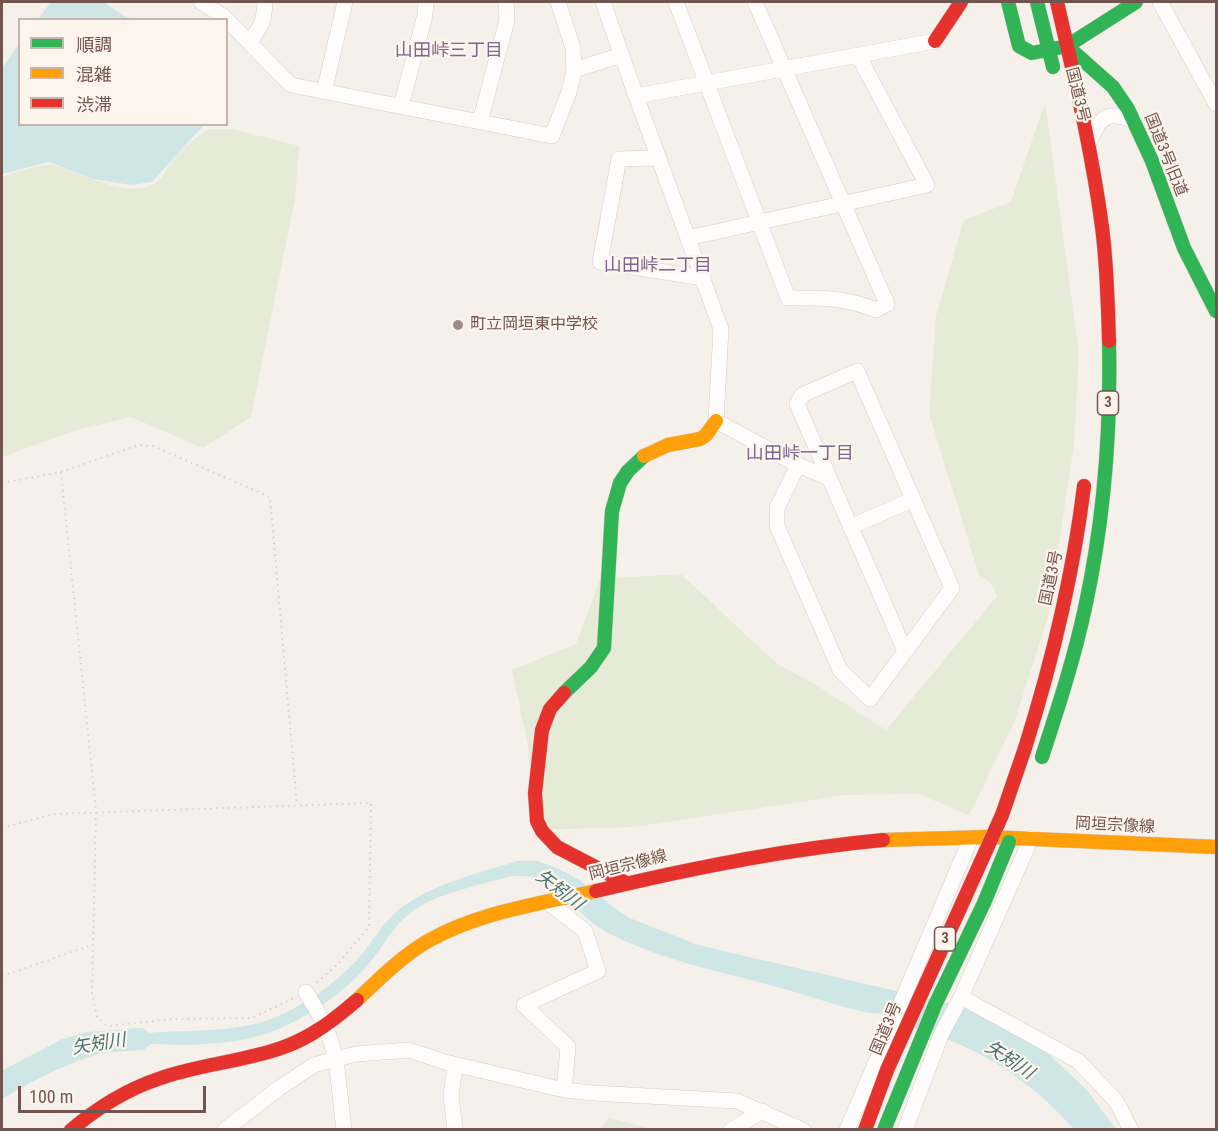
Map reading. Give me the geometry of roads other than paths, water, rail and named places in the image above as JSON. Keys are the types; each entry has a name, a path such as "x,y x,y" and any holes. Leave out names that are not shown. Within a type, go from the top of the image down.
{"main road":[{"path":"935,41 962,2"},
{"path":"1008,2 1019,46 1032,53 1067,46 1136,2"},
{"name":"国道3号","path":"1037,2 1058,84"},
{"name":"国道3号","path":"1040,761 1085,608 1098,532 1107,448 1110,356 1106,262 1089,144 1057,2"},
{"name":"国道3号旧道","path":"1067,46 1113,87 1134,121 1152,161 1184,248 1216,311"},
{"path":"626,884 600,868 561,851 549,841 543,831 535,810 541,730 552,706 592,668 604,648 612,511 620,483 628,471 644,456 668,445 700,439 706,435 716,421"},
{"name":"国道3号","path":"865,1130 887,1070 1002,815 1025,748 1042,696 1063,608 1080,523 1086,471"},
{"name":"3","path":"884,1130 935,1005 984,903 1016,827"},
{"name":"岡垣宗像線","path":"71,1130 113,1099 149,1081 282,1048 326,1026 390,969 437,936 469,922 552,901 686,869 852,842 937,838 1030,838 1216,847"}],"street":[{"path":"201,2 226,18"},
{"path":"249,42 264,20 265,2"},
{"path":"324,92 345,2"},
{"path":"401,106 425,15 426,2"},
{"path":"480,122 507,20 507,2"},
{"path":"228,20 291,85 552,135 569,92 574,70 573,48 558,2"},
{"path":"603,2 721,329 716,421 798,465 829,478"},
{"path":"676,2 788,298 835,298 858,302 876,310 886,304 755,2"},
{"path":"1160,2 1216,104"},
{"path":"636,96 935,41"},
{"path":"574,70 622,55"},
{"path":"688,238 927,185 858,55"},
{"path":"1089,144 1096,126 1103,118 1113,115 1134,121"},
{"path":"658,158 619,159 600,262 703,278"},
{"path":"798,465 777,508 777,526 840,670 870,699 952,588 857,371 802,395 797,404 905,651"},
{"path":"850,526 912,500"},
{"path":"847,1130 971,838"},
{"path":"905,1130 941,1035 961,997 1030,838"},
{"path":"552,901 585,931 598,971 524,1005 568,1047 564,1090"},
{"path":"306,992 326,1026 336,1059 344,1130"},
{"path":"961,997 1078,1061 1116,1101 1131,1130"},
{"path":"225,1130 279,1088 314,1065 356,1054 409,1050 455,1065 564,1090 593,1094 737,1101 803,1130"},
{"path":"455,1065 451,1096 455,1130"},
{"path":"731,1130 762,1111"}],"water":[{"path":"51,2 104,2 130,18 39,18"},
{"path":"18,45 18,126 203,126 152,182 131,185 93,179 49,162 2,174 2,68"},
{"path":"517,861 537,861 559,869 581,881 630,918 698,945 969,1008 1041,1047 1086,1089 1116,1129 1093,1129 1076,1107 1035,1070 1013,1054 963,1030 909,1016 856,1010 655,953 616,937 594,924 561,892 546,881 522,876 512,876 459,890 421,906 397,925 349,985 306,1015 272,1032 235,1041 210,1044 146,1044 121,1048 85,1058 51,1072 2,1099 2,1087 54,1059 91,1045 149,1033 234,1028 283,1014 306,1002 338,978 357,960 390,918 413,900 456,880"}],"waterway":[{"name":"矢矧川","path":"923,1020 970,1037 1014,1062 1054,1093 1089,1130"},
{"name":"矢矧川","path":"2,1083 65,1050 88,1043 140,1039"}],"place":[{"name":"町立岡垣東中学校","path":"458,325"}],"district":[{"name":"山田峠三丁目","path":"449,51"},
{"name":"山田峠二丁目","path":"658,266"},
{"name":"山田峠一丁目","path":"800,454"}]}
